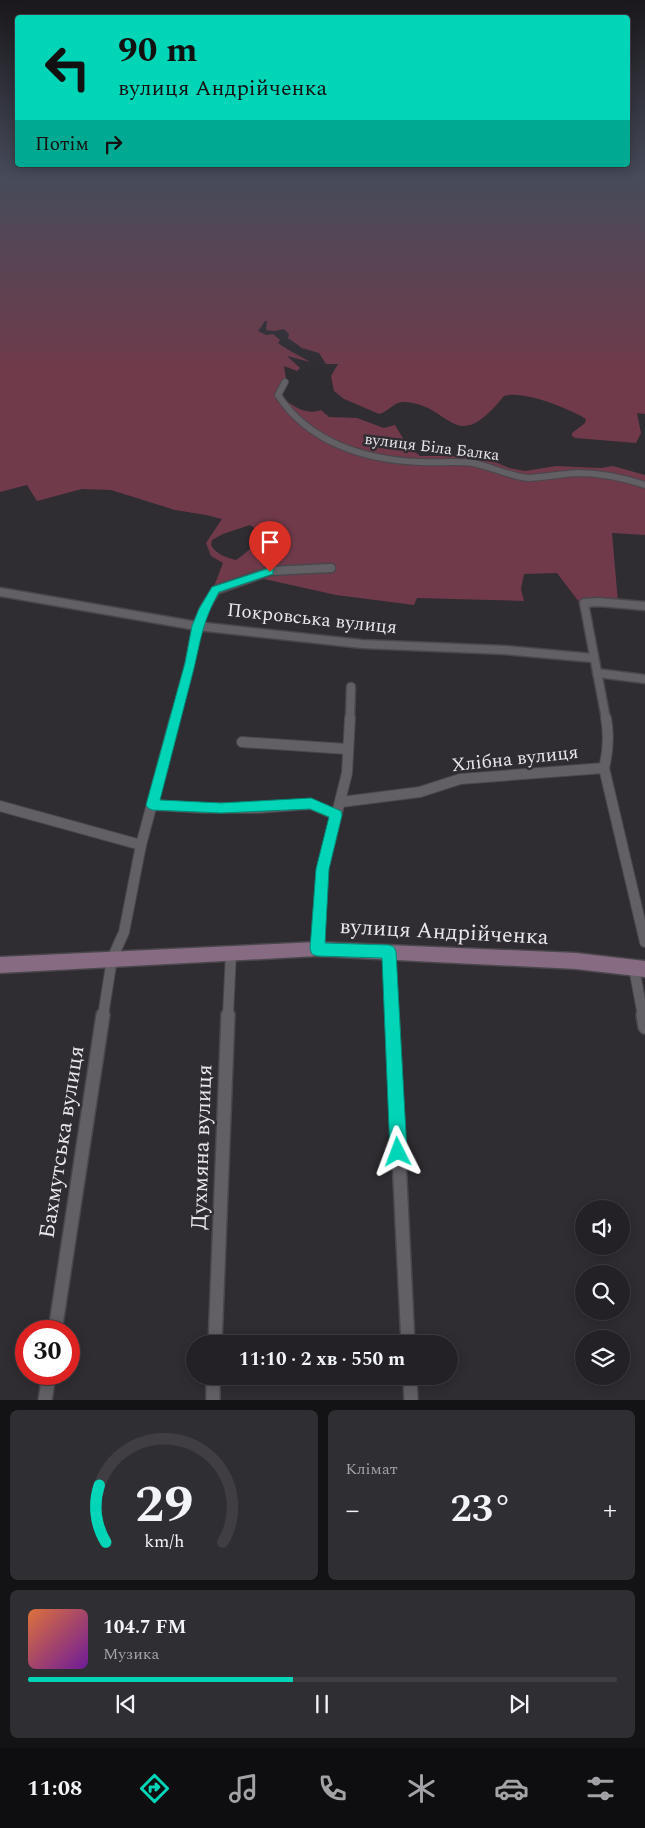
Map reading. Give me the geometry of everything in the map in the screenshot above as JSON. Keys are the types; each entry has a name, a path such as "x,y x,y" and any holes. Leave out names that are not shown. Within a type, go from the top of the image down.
{"street":[{"name":"вулиця Біла Балка","path":"284,382 278,395 287,409 315,433 334,444 350,450 381,457 418,462 483,465 526,478 566,473 585,474 623,478 645,485"},
{"name":"Бахмутська вулиця","path":"57,1320 112,959 124,932 141,845 190,663 197,626 204,609 216,590 270,572 331,568"},
{"name":"Покровська вулиця","path":"0,592 197,626 362,644 494,649 593,658"},
{"path":"645,606 598,602 584,603 608,729 607,757 604,768 614,802 645,942"},
{"path":"597,673 645,679"},
{"path":"317,949 322,869 341,802 347,773 351,687"},
{"path":"242,742 347,749"},
{"name":"Хлібна вулиця","path":"341,802 420,792 460,779 604,768"},
{"path":"152,805 221,808 311,804 336,815"},
{"path":"0,806 141,845"},
{"name":"вулиця Андрійченка","path":"0,965 317,949 576,961 640,968"},
{"name":"Духмяна вулиця","path":"215,1335 232,952"},
{"path":"389,952 408,1335"},
{"path":"640,968 645,1027"},
{"path":"46,1400 48,1385"},
{"path":"212,1400 213,1385"},
{"path":"410,1385 411,1400"}],"shaded area":[{"path":"0,243 645,243 645,414 637,413 641,433 636,443 575,438 572,436 572,433 585,423 586,419 569,410 523,396 504,396 487,414 474,424 463,426 453,423 432,410 403,402 379,414 344,399 334,391 331,376 338,364 326,364 319,353 302,348 288,338 289,334 284,329 266,330 267,321 258,331 266,335 273,334 280,340 278,343 310,362 287,356 300,368 297,371 284,366 286,379 289,382 285,384 280,395 289,402 304,411 321,410 329,417 357,418 384,428 395,425 407,445 420,456 486,458 509,468 525,471 556,466 601,468 613,466 645,475 645,535 612,533 618,602 596,600 579,602 557,573 524,574 521,589 524,601 417,598 414,605 336,595 255,577 213,589 223,563 211,556 206,543 222,519 175,510 111,490 82,489 37,501 27,485 0,492","holes":["250,525 260,532 251,548 236,560 225,557 211,545 212,540 223,534"]}],"route":[{"path":"270,572 216,590 204,609 197,626 190,663 152,805 203,808 258,808 311,804 336,815 322,869 317,949 389,952 398,1152"}]}
